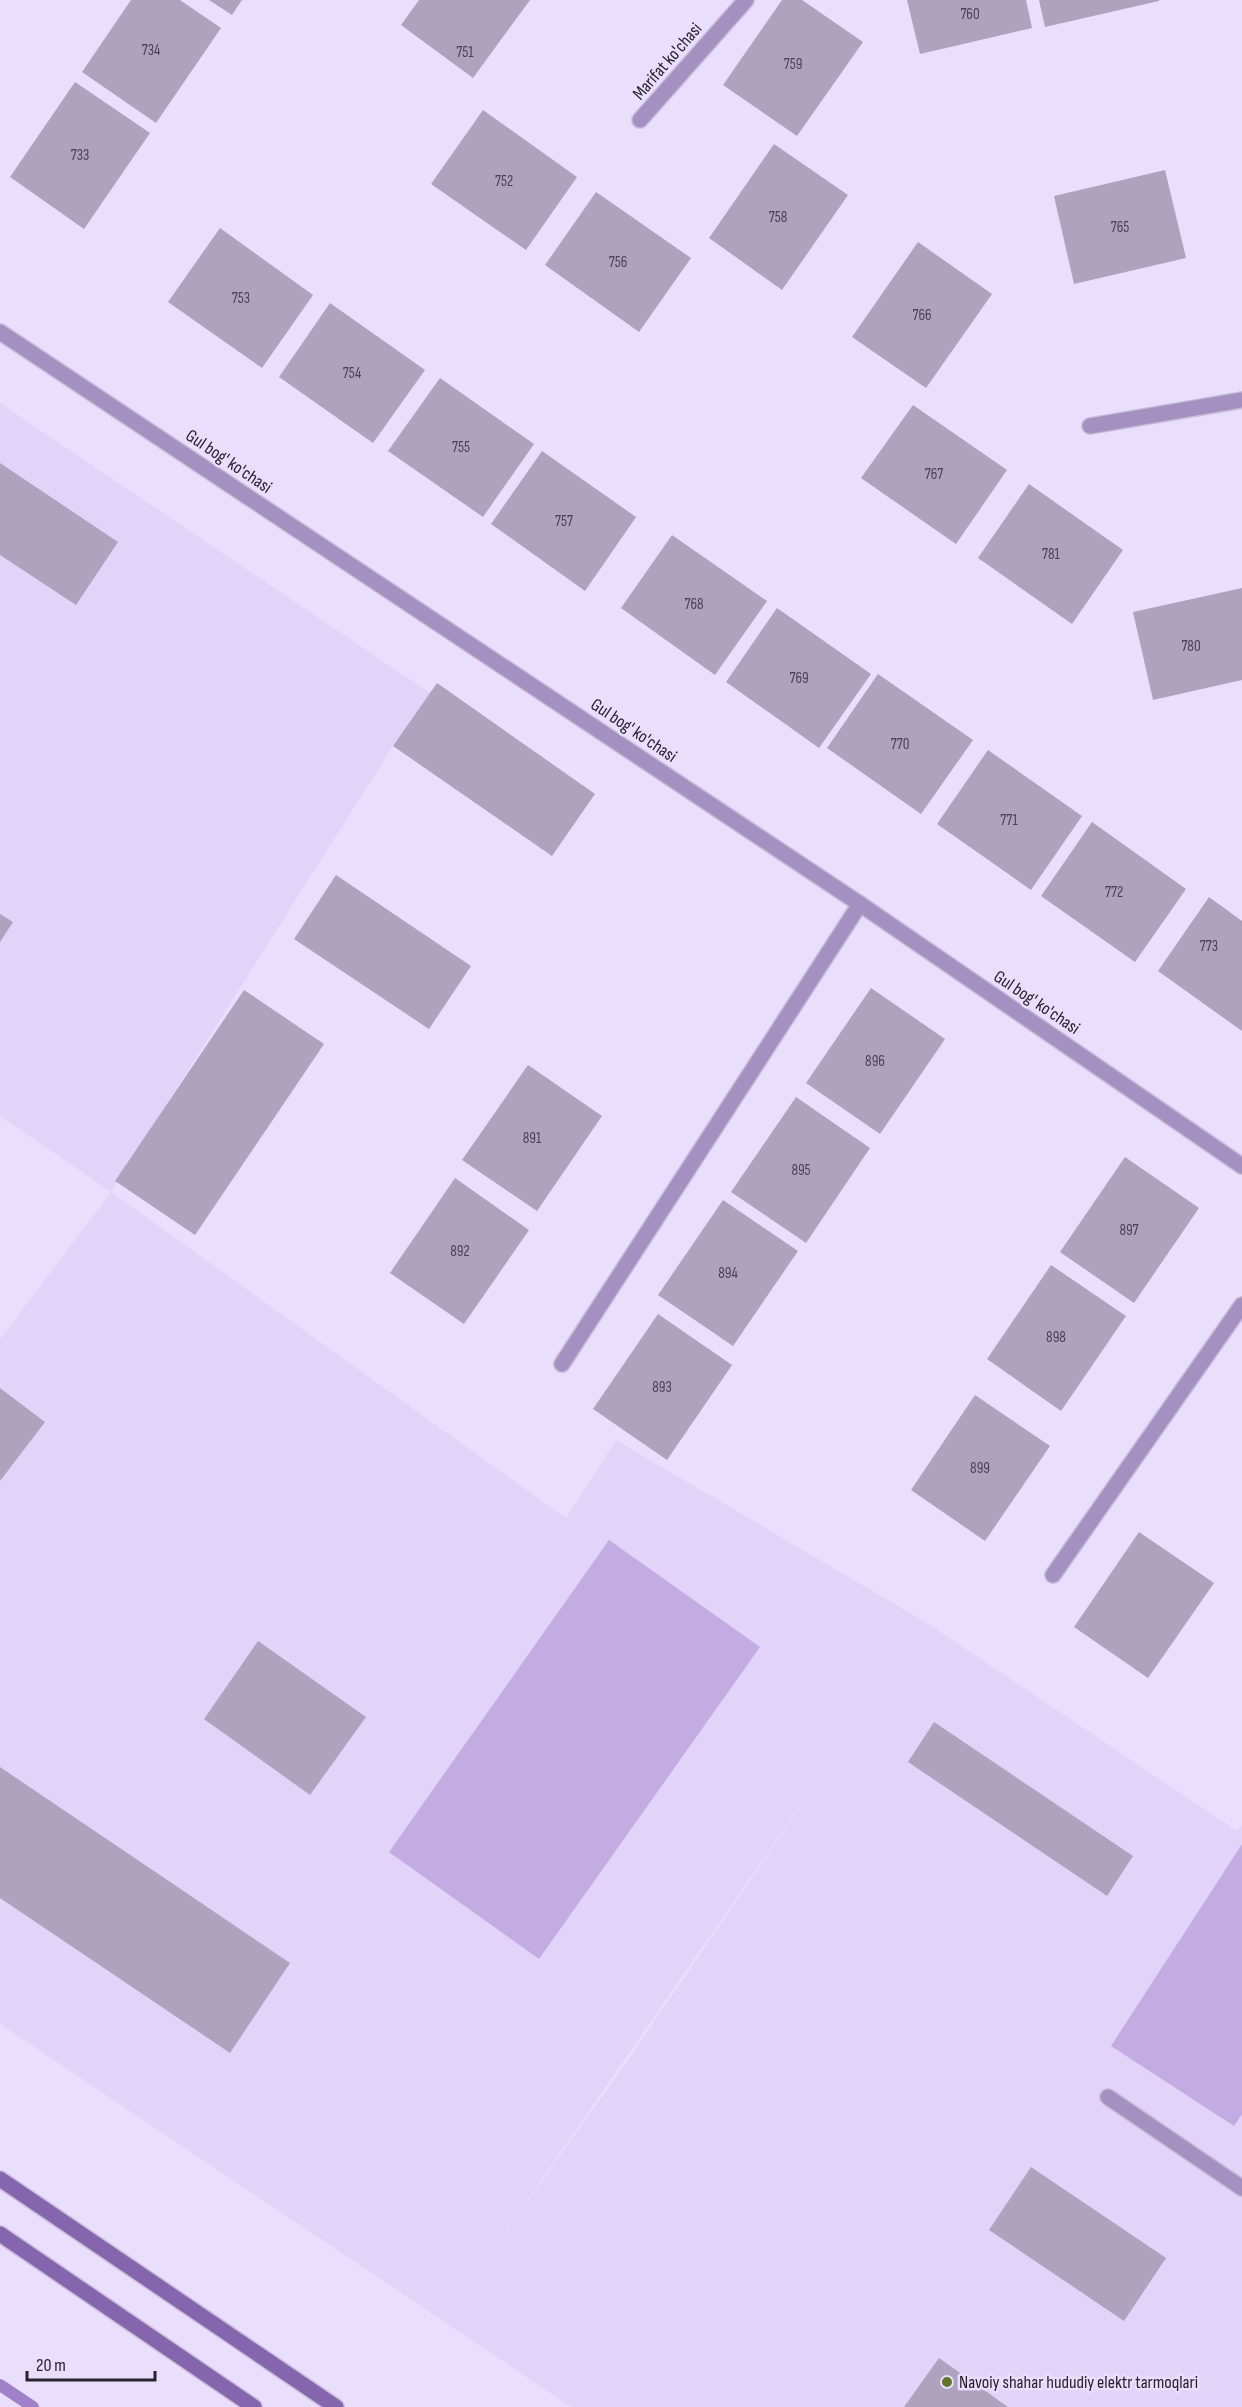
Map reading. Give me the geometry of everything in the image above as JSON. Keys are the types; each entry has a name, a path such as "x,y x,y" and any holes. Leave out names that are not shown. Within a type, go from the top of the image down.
{"main road":[{"path":"0,2179 336,2407"},
{"path":"0,2234 254,2407"}],"street":[{"name":"Marifat ko'chasi","path":"640,120 746,0"},
{"name":"Gul bog' ko'chasi","path":"0,332 860,904 1242,1166"},
{"path":"1090,426 1242,400"},
{"path":"562,1365 860,904"},
{"path":"1053,1575 1242,1305"},
{"path":"1108,2097 1242,2188"}],"shaded area":[{"path":"0,403 430,693 393,746 111,1192 0,1116"},
{"path":"111,1192 566,1518 616,1440 927,1623 1237,1831 1242,1824 1242,2407 571,2407 0,2024 0,1339","holes":["853,1730 623,2067 483,2264"]},
{"path":"609,1540 760,1647 539,1959 389,1852"},
{"path":"1242,1844 1242,2114 1234,2126 1111,2046"}],"building":[{"path":"131,0 180,0 221,28 156,123 82,72"},
{"path":"209,0 242,0 232,15"},
{"path":"419,0 530,0 473,78 401,25"},
{"path":"782,0 802,0 863,42 797,136 723,85"},
{"path":"907,0 1026,0 1032,28 920,54"},
{"path":"1039,0 1159,0 1159,1 1045,27"},
{"path":"75,82 150,133 84,229 10,177"},
{"path":"483,110 577,177 526,250 431,184"},
{"path":"774,144 848,195 782,290 709,238"},
{"path":"1165,170 1186,258 1074,284 1054,196"},
{"path":"596,192 691,258 639,332 545,265"},
{"path":"220,228 313,295 262,368 168,302"},
{"path":"918,242 992,294 926,388 852,337"},
{"path":"330,303 425,370 373,443 279,377"},
{"path":"440,378 534,444 483,517 388,451"},
{"path":"913,405 1007,470 956,544 861,478"},
{"path":"542,451 636,517 585,591 491,524"},
{"path":"0,463 118,542 76,605 0,555"},
{"path":"1029,484 1123,550 1072,624 978,558"},
{"path":"672,535 767,601 715,675 621,608"},
{"path":"1242,588 1242,680 1153,700 1133,612"},
{"path":"777,608 871,674 819,748 726,682"},
{"path":"878,674 973,740 921,814 827,748"},
{"path":"437,683 595,794 552,856 393,746"},
{"path":"988,750 1082,816 1031,890 937,824"},
{"path":"1092,822 1186,889 1135,962 1041,896"},
{"path":"336,875 471,966 429,1029 294,939"},
{"path":"1209,897 1242,921 1242,1031 1158,971"},
{"path":"0,914 13,922 0,942"},
{"path":"871,988 945,1039 880,1134 806,1083"},
{"path":"244,990 324,1044 195,1235 115,1181"},
{"path":"528,1065 602,1116 537,1211 462,1160"},
{"path":"796,1097 870,1148 806,1243 731,1192"},
{"path":"1125,1157 1199,1208 1134,1303 1060,1252"},
{"path":"455,1178 529,1230 464,1324 390,1273"},
{"path":"723,1200 798,1251 733,1346 658,1295"},
{"path":"1051,1265 1126,1316 1061,1411 987,1359"},
{"path":"658,1314 732,1365 667,1460 593,1409"},
{"path":"0,1388 45,1422 0,1481"},
{"path":"975,1395 1050,1446 985,1541 911,1490"},
{"path":"1139,1532 1214,1583 1148,1678 1074,1627"},
{"path":"258,1641 366,1717 310,1795 204,1719"},
{"path":"934,1722 1133,1856 1107,1896 908,1762"},
{"path":"0,1767 290,1963 230,2053 0,1898"},
{"path":"1031,2167 1166,2258 1124,2321 989,2230"},
{"name":"Navoiy shahar hududiy elektr tarmoqlari","path":"939,2358 1008,2407 904,2407"}],"waterway":[{"path":"0,2385 33,2407"}],"place":[{"name":"Navoiy shahar hududiy elektr tarmoqlari","path":"947,2382"}]}
